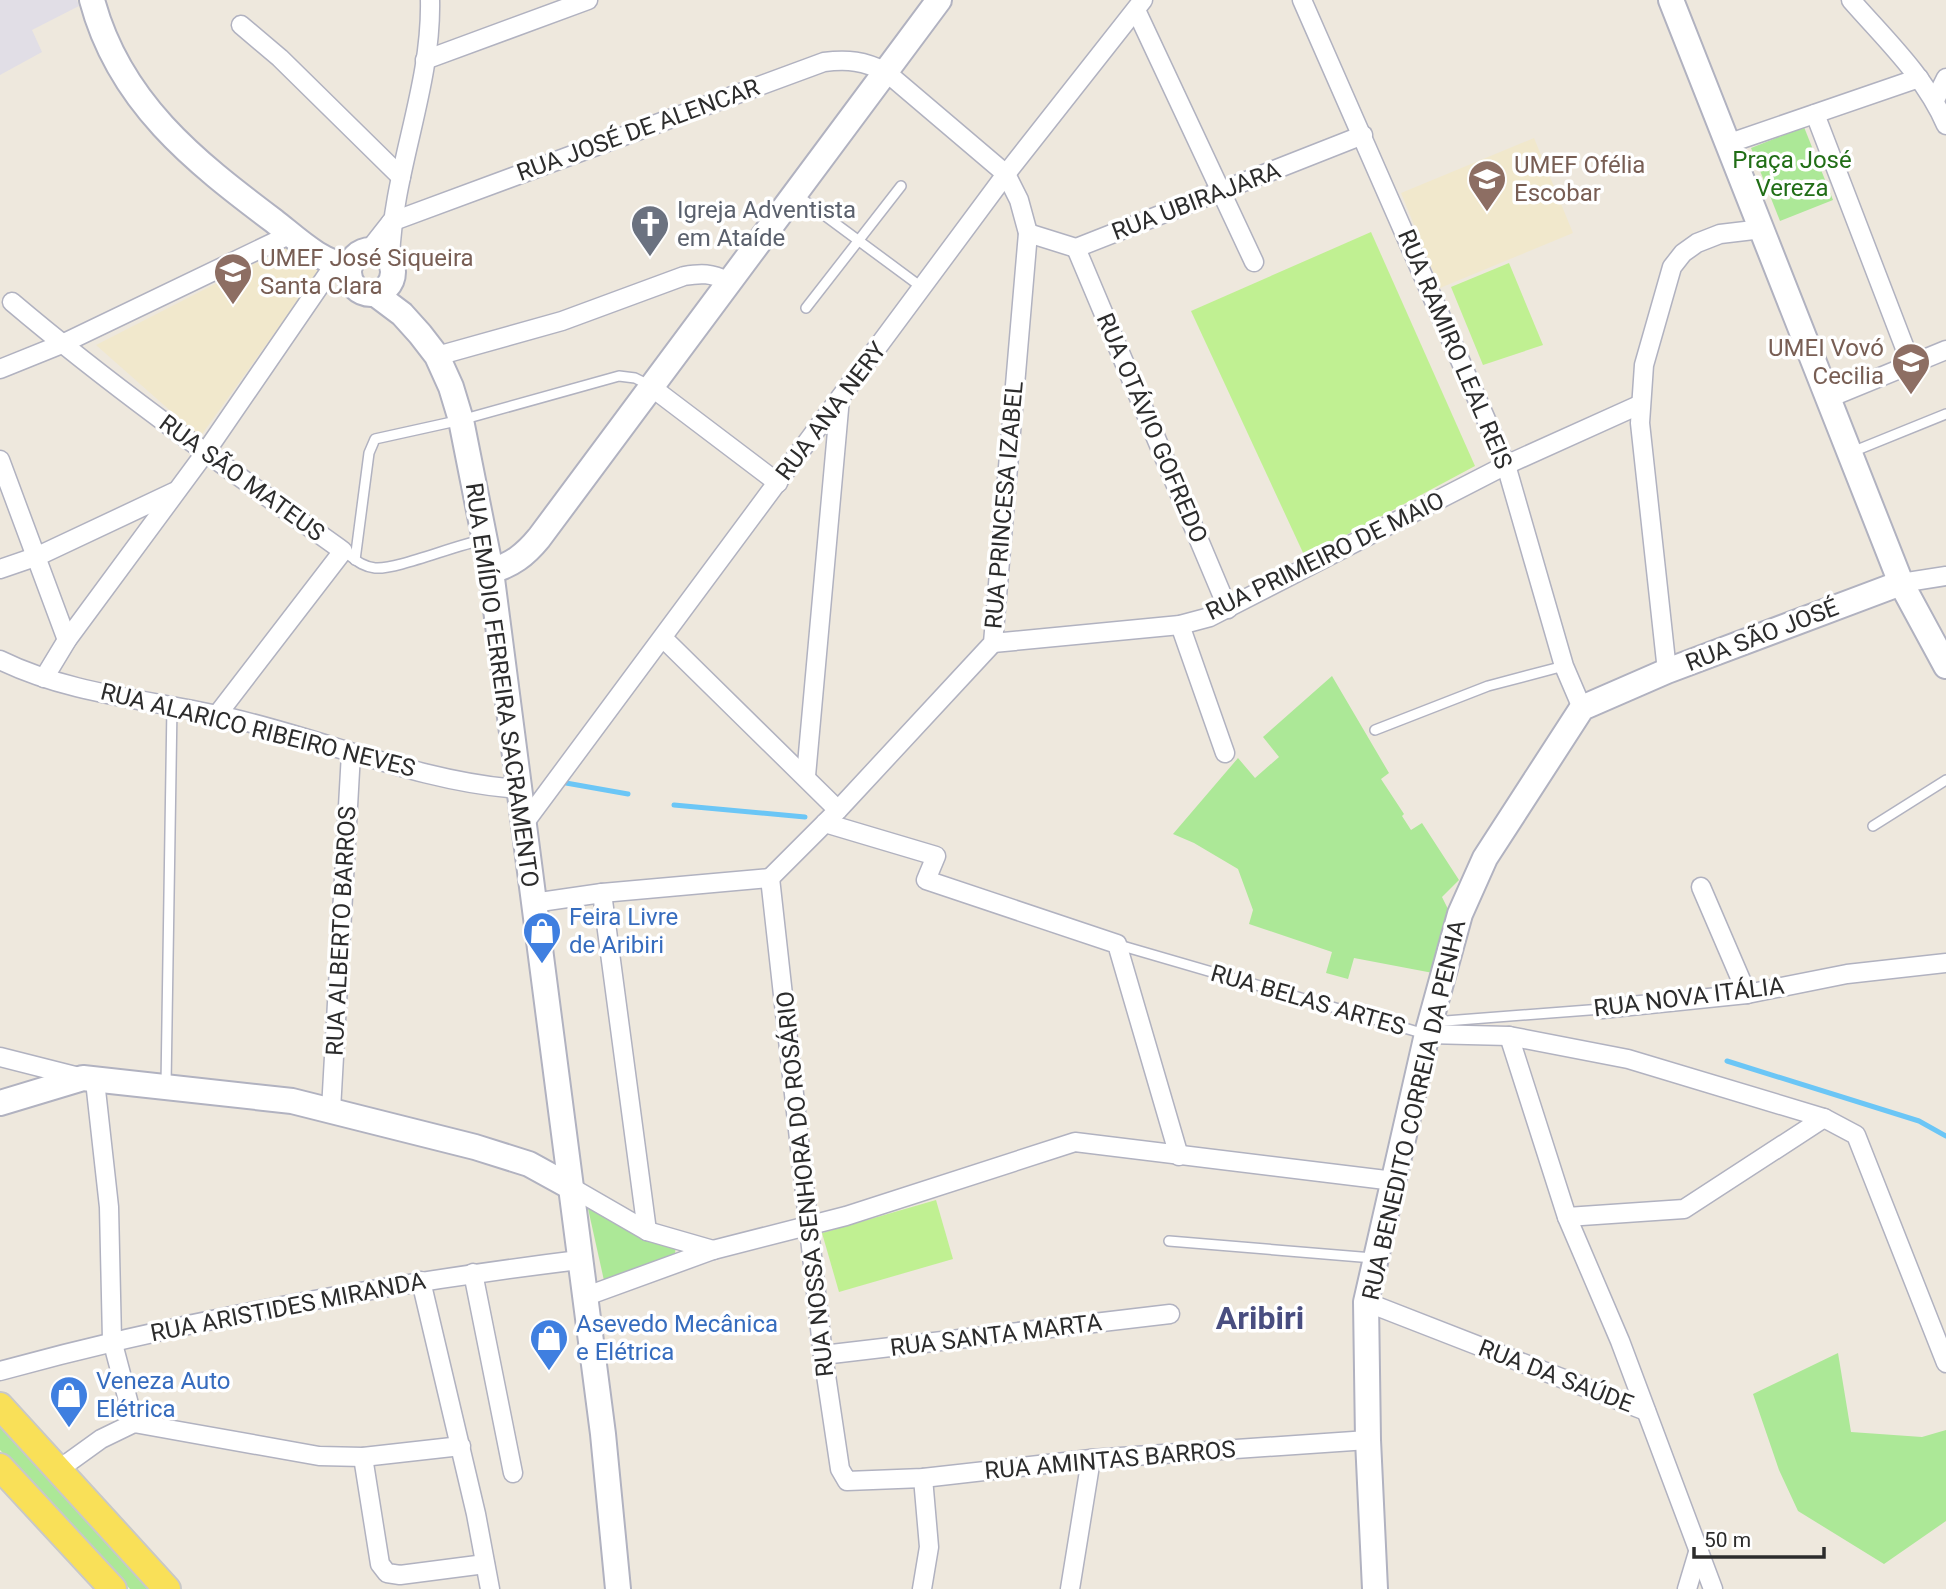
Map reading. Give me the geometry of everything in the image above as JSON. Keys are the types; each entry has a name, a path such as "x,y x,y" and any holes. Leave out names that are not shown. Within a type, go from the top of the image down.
{"main road":[{"path":"0,1406 167,1589"},
{"path":"5,1480 113,1589"}],"street":[{"path":"92,0 99,26 126,79 156,121 192,158 291,234 368,269"},
{"path":"44,678 67,640 205,453 368,269 391,222 425,60 430,0"},
{"path":"425,60 588,0"},
{"path":"491,571 507,566 525,555 939,0"},
{"name":"RUA RAMIRO LEAL REIS","path":"1302,0 1506,465 1564,666 1582,708"},
{"path":"1671,0 1901,583 1946,666"},
{"path":"1851,0 1919,78 1935,100 1946,125"},
{"path":"1139,5 1254,262"},
{"name":"RUA ANA NERY","path":"523,825 924,289 1006,174 1139,5"},
{"path":"241,25 280,58 401,177"},
{"name":"RUA JOSÉ DE ALENCAR","path":"391,222 824,62 866,62 886,72"},
{"path":"886,72 1006,174"},
{"path":"1727,144 1919,78"},
{"path":"1935,100 1946,78"},
{"path":"1815,114 1912,364"},
{"name":"RUA UBIRAJARA","path":"1076,248 1363,135"},
{"name":"RUA PRINCESA IZABEL","path":"770,878 838,810 993,643 1028,233 1019,200 1006,174"},
{"path":"1667,671 1639,405 1647,351 1672,267 1697,243 1720,234 1762,229"},
{"path":"1028,233 1076,248"},
{"path":"0,369 62,344 291,234"},
{"name":"RUA OTÁVIO GOFREDO","path":"1076,248 1227,609"},
{"name":"RUA EMÍDIO FERREIRA SACRAMENTO","path":"368,269 437,356 461,419 491,571 621,1588"},
{"path":"437,356 562,321 684,276 716,275 727,281"},
{"name":"RUA SÃO MATEUS","path":"12,302 62,344 205,453 349,556 218,715"},
{"path":"1829,398 1946,350"},
{"path":"650,386 778,483"},
{"path":"807,776 840,398"},
{"name":"RUA PRIMEIRO DE MAIO","path":"993,643 1180,625 1227,609 1506,465 1639,405"},
{"path":"0,460 38,556 67,640"},
{"path":"0,569 38,556 177,491"},
{"name":"RUA SÃO JOSÉ","path":"1582,708 1667,671 1901,583 1946,576"},
{"path":"1180,625 1225,753"},
{"path":"663,638 807,776 838,810"},
{"name":"RUA ALARICO RIBEIRO NEVES","path":"0,660 44,678 218,715 395,765 519,789"},
{"name":"RUA BENEDITO CORREIA DA PENHA","path":"1375,1589 1368,1440 1366,1302 1429,1028 1470,888 1485,858 1582,708"},
{"name":"RUA ALBERTO BARROS","path":"331,1110 351,753"},
{"name":"RUA BELAS ARTES","path":"825,823 936,856 926,880 1117,944"},
{"path":"533,903 602,893 770,878"},
{"name":"RUA NOSSA SENHORA DO ROSÁRIO","path":"770,878 823,1355 840,1469 847,1481 853,1483"},
{"path":"1701,887 1747,994"},
{"path":"602,893 647,1231"},
{"path":"1117,944 1179,1156"},
{"name":"RUA NOVA ITÁLIA","path":"1602,1009 1747,994 1847,974 1946,963"},
{"name":"RUA BELAS ARTES","path":"1429,1028 1509,1036 1628,1059 1824,1118 1856,1135 1940,1328"},
{"path":"1509,1036 1567,1217 1646,1410"},
{"path":"0,1057 89,1080 292,1101 475,1147 529,1164 647,1231 713,1250"},
{"path":"1,1105 89,1080"},
{"path":"89,1080 109,1207 112,1340 134,1423"},
{"path":"1567,1217 1684,1209 1824,1118"},
{"path":"584,1297 713,1250 809,1227 1075,1142 1288,1169 1342,1172 1394,1181"},
{"path":"674,1240 683,1253 675,1266"},
{"name":"RUA ARISTIDES MIRANDA","path":"0,1371 112,1340 421,1281 579,1260"},
{"path":"473,1273 513,1473"},
{"path":"421,1281 461,1446 490,1589"},
{"name":"RUA DA SAÚDE","path":"1366,1302 1646,1410 1713,1589"},
{"name":"RUA SANTA MARTA","path":"823,1355 1170,1314"},
{"path":"1940,1328 1946,1363"},
{"path":"58,1470 101,1439 134,1423 318,1456 362,1457 461,1446"},
{"name":"RUA AMINTAS BARROS","path":"853,1483 923,1478 1091,1458 1368,1440"},
{"path":"362,1457 380,1564 387,1573 400,1575 485,1564"},
{"path":"1070,1589 1091,1458"},
{"path":"922,1589 929,1547 923,1478"},
{"path":"1687,1589 1699,1549"}],"lane":[{"path":"806,308 901,186"},
{"path":"796,194 857,242 924,289"},
{"path":"484,539 454,545 384,568 374,568 349,556 371,443 382,436 461,419 619,376 635,378 650,386"},
{"path":"1850,453 1946,414"},
{"path":"1375,730 1488,686 1564,666"},
{"path":"166,1087 172,706"},
{"path":"1873,826 1946,780"},
{"name":"RUA BELAS ARTES","path":"1117,944 1429,1028"},
{"name":"RUA NOVA ITÁLIA","path":"1429,1028 1602,1009"},
{"path":"1169,1241 1375,1258"}],"shaded area":[{"path":"0,0 77,0 79,6 32,30 42,52 0,75"},
{"name":"UMEF Ofélia Escobar","path":"1534,138 1573,233 1440,288 1401,193"},
{"name":"UMEF José Siqueira Santa Clara","path":"289,246 322,267 200,437 96,345"}],"green space":[{"name":"Praça José Vereza","path":"1804,127 1833,200 1780,221 1751,148"},
{"path":"1371,232 1475,466 1305,557 1191,311"},
{"path":"1509,263 1543,345 1483,365 1451,287"},
{"path":"1332,676 1389,773 1381,779 1404,814 1402,816 1411,830 1422,823 1459,880 1442,897 1449,911 1433,973 1354,958 1348,979 1326,973 1332,952 1249,924 1253,910 1238,869 1173,834 1238,758 1255,778 1279,757 1263,737"},
{"path":"936,1200 953,1259 839,1292 822,1233"},
{"path":"587,1204 676,1246 674,1261 605,1285"},
{"path":"1838,1353 1851,1432 1922,1437 1946,1430 1946,1521 1884,1564 1798,1511 1779,1470 1753,1394"},
{"path":"0,1424 153,1589 130,1589 0,1450"}],"waterway":[{"path":"566,783 628,794"},
{"path":"674,805 805,817"},
{"path":"1727,1061 1919,1121 1946,1136"}],"place":[{"name":"UMEF Ofélia Escobar","path":"1487,213"},
{"name":"Igreja Adventista em Ataíde","path":"650,258"},
{"name":"UMEF José Siqueira Santa Clara","path":"233,306"},
{"name":"UMEI Vovó Cecilia","path":"1911,396"},
{"name":"Feira Livre de Aribiri","path":"542,965"},
{"name":"Asevedo Mecânica e Elétrica","path":"549,1372"},
{"name":"Veneza Auto Elétrica","path":"69,1429"}],"district":[{"name":"Aribiri","path":"1260,1318"}]}
